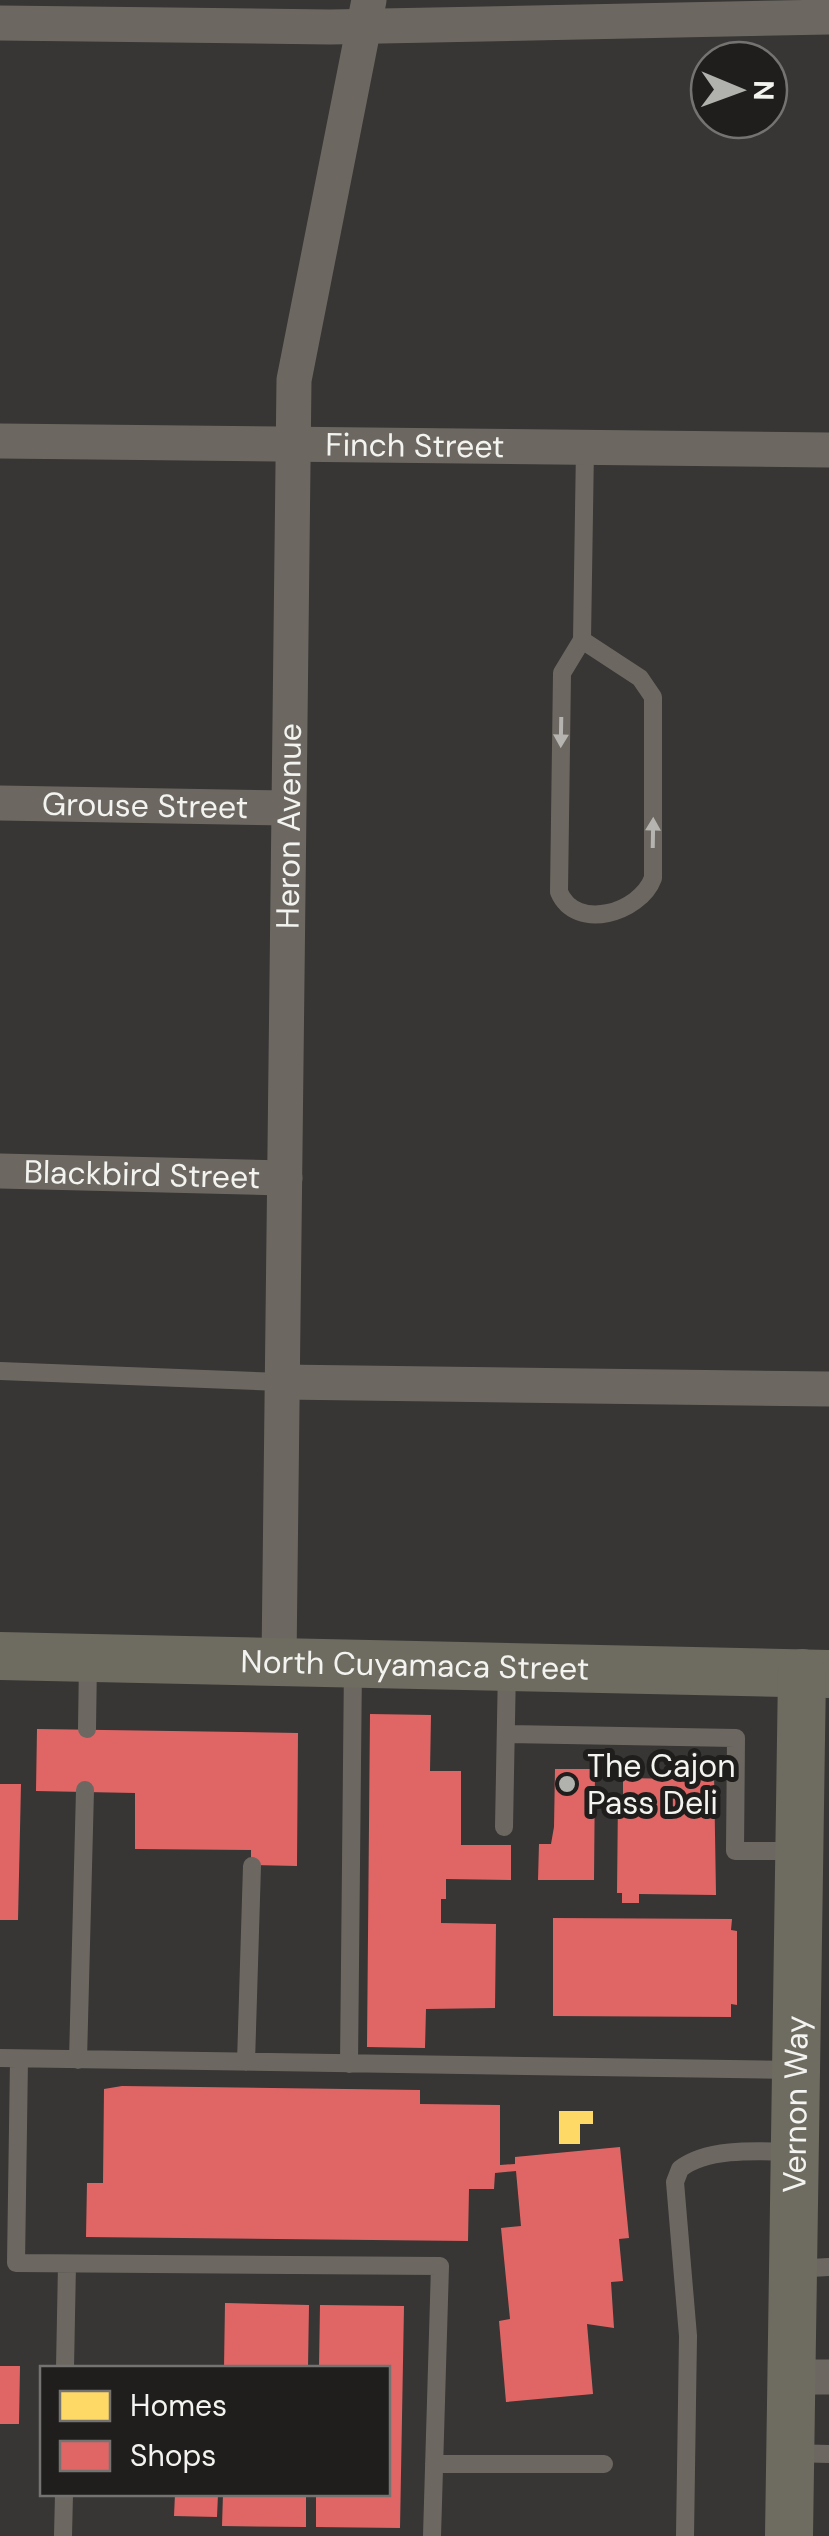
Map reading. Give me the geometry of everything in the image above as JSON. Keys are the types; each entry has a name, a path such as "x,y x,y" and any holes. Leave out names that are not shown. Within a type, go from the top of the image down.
{"street":[{"path":"0,23 366,13 829,17"},
{"name":"Heron Avenue","path":"279,1661 294,380 366,13"},
{"name":"Finch Street","path":"0,440 829,450"},
{"name":"Grouse Street","path":"0,803 288,808"},
{"name":"Blackbird Street","path":"0,1172 286,1178"},
{"path":"282,1382 829,1389"},
{"name":"North Cuyamaca Street","path":"0,1656 816,1673"},
{"name":"Vernon Way","path":"789,2536 809,2454 811,2268 794,2152 801,2081 799,1851 816,1673"}],"lane":[{"path":"582,640 640,678 653,696 655,708 652,878 644,898 615,912 581,912 562,901 559,892 562,673 582,640 584,448"},
{"path":"0,1371 282,1382"},
{"path":"86,1729 88,1658"},
{"path":"348,2064 353,1662"},
{"path":"504,1827 508,1666"},
{"path":"506,1734 736,1738 735,1851 799,1851"},
{"path":"78,2060 85,1790"},
{"path":"246,2062 252,1866"},
{"path":"0,2058 348,2064 801,2081"},
{"path":"20,2059 8,2263 440,2266 432,2536"},
{"path":"686,2536 688,2336 675,2182 680,2169 698,2160 755,2150 794,2152"},
{"path":"65,2366 67,2264"},
{"path":"434,2464 604,2464"},
{"path":"63,2536 64,2496"}],"building: Homes":[{"path":"559,2111 593,2111 593,2124 580,2124 580,2144 559,2144"}],"building: Shops":[{"path":"370,1714 431,1715 430,1771 461,1771 461,1845 511,1845 511,1880 446,1879 446,1899 441,1899 441,1923 496,1924 495,2008 426,2009 425,2048 367,2047"},
{"path":"37,1729 298,1733 297,1866 251,1865 251,1850 135,1849 135,1793 36,1791"},
{"path":"555,1769 595,1769 594,1880 538,1880 539,1844 551,1844 554,1827"},
{"path":"682,1772 714,1773 716,1895 639,1894 639,1903 622,1903 622,1893 617,1893 618,1796 623,1796 623,1778 682,1779"},
{"path":"0,1784 21,1784 18,1920 0,1920"},
{"path":"553,1918 732,1919 731,1930 737,1931 737,2005 731,2004 731,2017 553,2016"},
{"path":"122,2086 420,2090 420,2104 500,2105 500,2165 515,2164 515,2157 620,2147 629,2238 619,2239 623,2281 611,2282 614,2328 587,2324 593,2394 506,2402 499,2321 510,2319 501,2228 521,2226 516,2171 495,2173 494,2189 469,2189 468,2241 86,2237 87,2183 103,2183 104,2089"},
{"path":"225,2303 309,2305 308,2366 224,2366"},
{"path":"320,2305 404,2306 400,2528 316,2527 316,2496 390,2496 390,2366 319,2366"},
{"path":"0,2366 20,2366 19,2424 0,2424"},
{"path":"175,2496 218,2496 217,2517 174,2516"},
{"path":"223,2496 306,2496 306,2527 222,2526"}],"place":[{"name":"The Cajon Pass Deli","path":"567,1784"}]}
